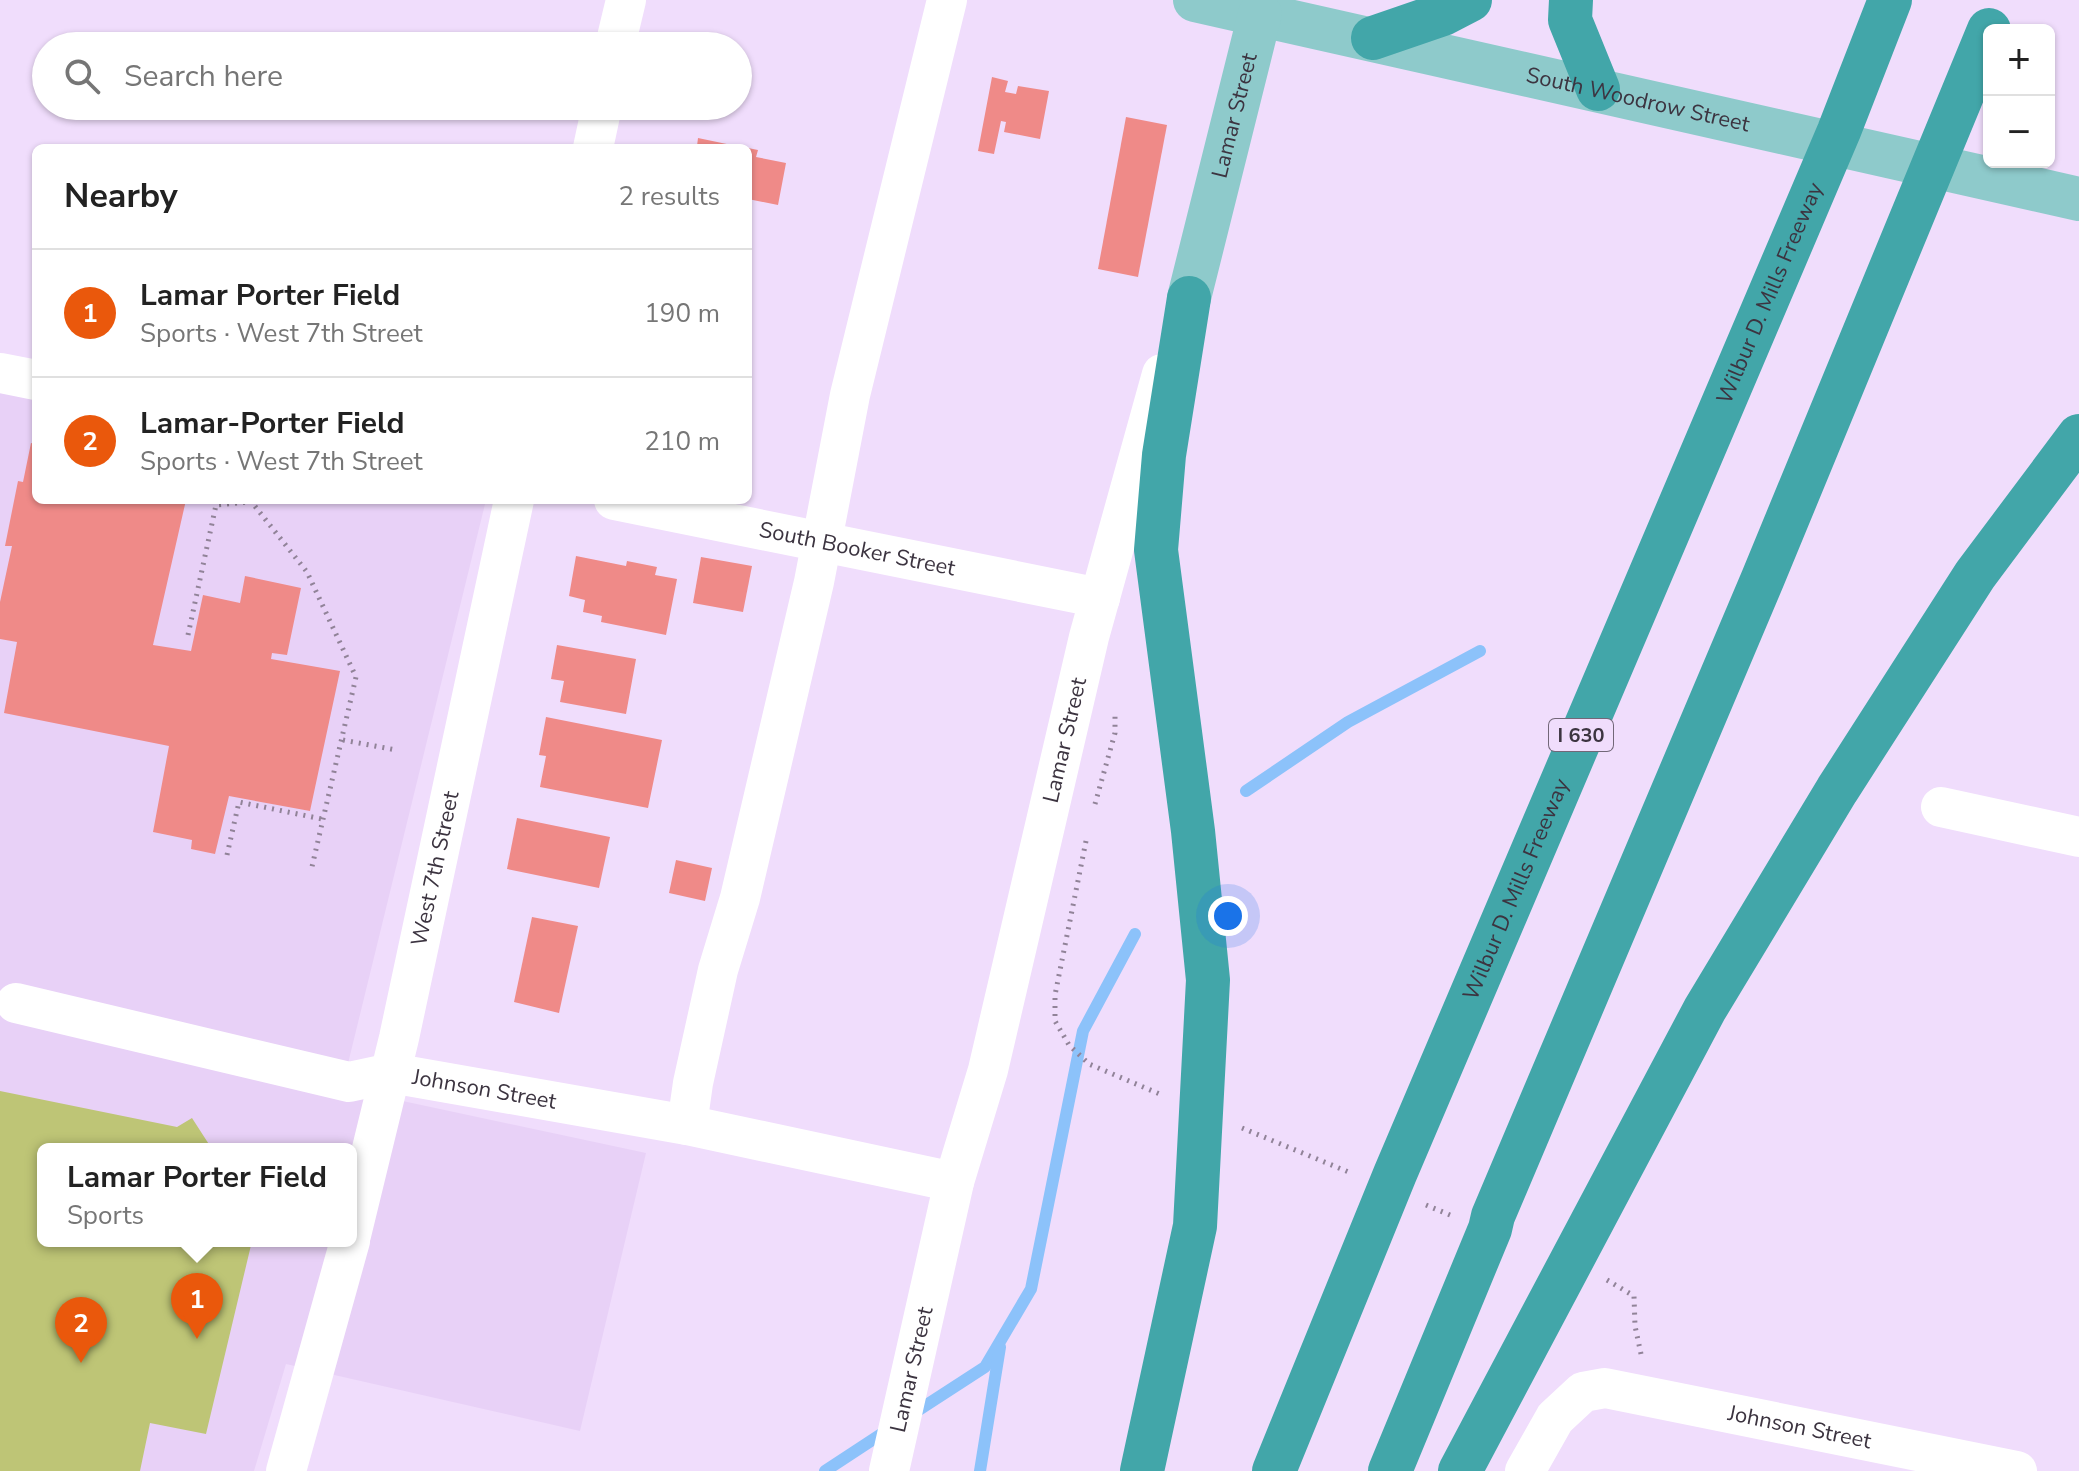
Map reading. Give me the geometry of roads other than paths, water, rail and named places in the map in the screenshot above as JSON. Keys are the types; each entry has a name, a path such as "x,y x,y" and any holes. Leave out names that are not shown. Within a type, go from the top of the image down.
{"highway":[{"path":"1373,38 1443,14 1470,0"},
{"path":"1571,0 1570,20 1598,89"},
{"name":"Wilbur D. Mills Freeway","path":"1274,1471 1401,1160 1839,131 1890,0"},
{"path":"1991,24 2001,0"},
{"path":"1390,1471 1493,1216 1763,578 1983,45"},
{"path":"1142,1471 1195,1226 1208,980 1193,831 1156,550 1164,455 1189,298"},
{"path":"1460,1471 1714,995 1837,790 1975,575 2079,436"}],"main road":[{"name":"South Woodrow Street","path":"1195,0 2079,199"},
{"name":"Lamar Street","path":"1189,298 1260,14"}],"street":[{"path":"618,32 626,0"},
{"path":"687,1125 718,970 740,898 822,542 850,395 947,0"},
{"path":"594,144 599,120"},
{"name":"Lamar Street","path":"889,1471 954,1182 988,1070 1100,598 1153,401 1189,298"},
{"path":"0,373 32,379"},
{"name":"West 7th Street","path":"357,1211 391,1073 513,504"},
{"name":"South Booker Street","path":"634,504 1100,598"},
{"path":"1941,807 2079,837"},
{"name":"Johnson Street","path":"16,1003 349,1082 391,1073 687,1125 954,1182"},
{"path":"286,1471 348,1247"},
{"name":"Johnson Street","path":"1525,1471 1555,1418 1583,1392 1605,1388 2017,1471"}],"waterway":[{"path":"1246,791 1348,722 1480,651"},
{"path":"911,1415 985,1367 1031,1289 1083,1031 1135,934"},
{"path":"980,1471 1000,1347"},
{"path":"825,1471 889,1429"}],"place":[{"name":"Lamar Porter Field","path":"197,1339"},
{"name":"Lamar-Porter Field","path":"81,1363"}]}
